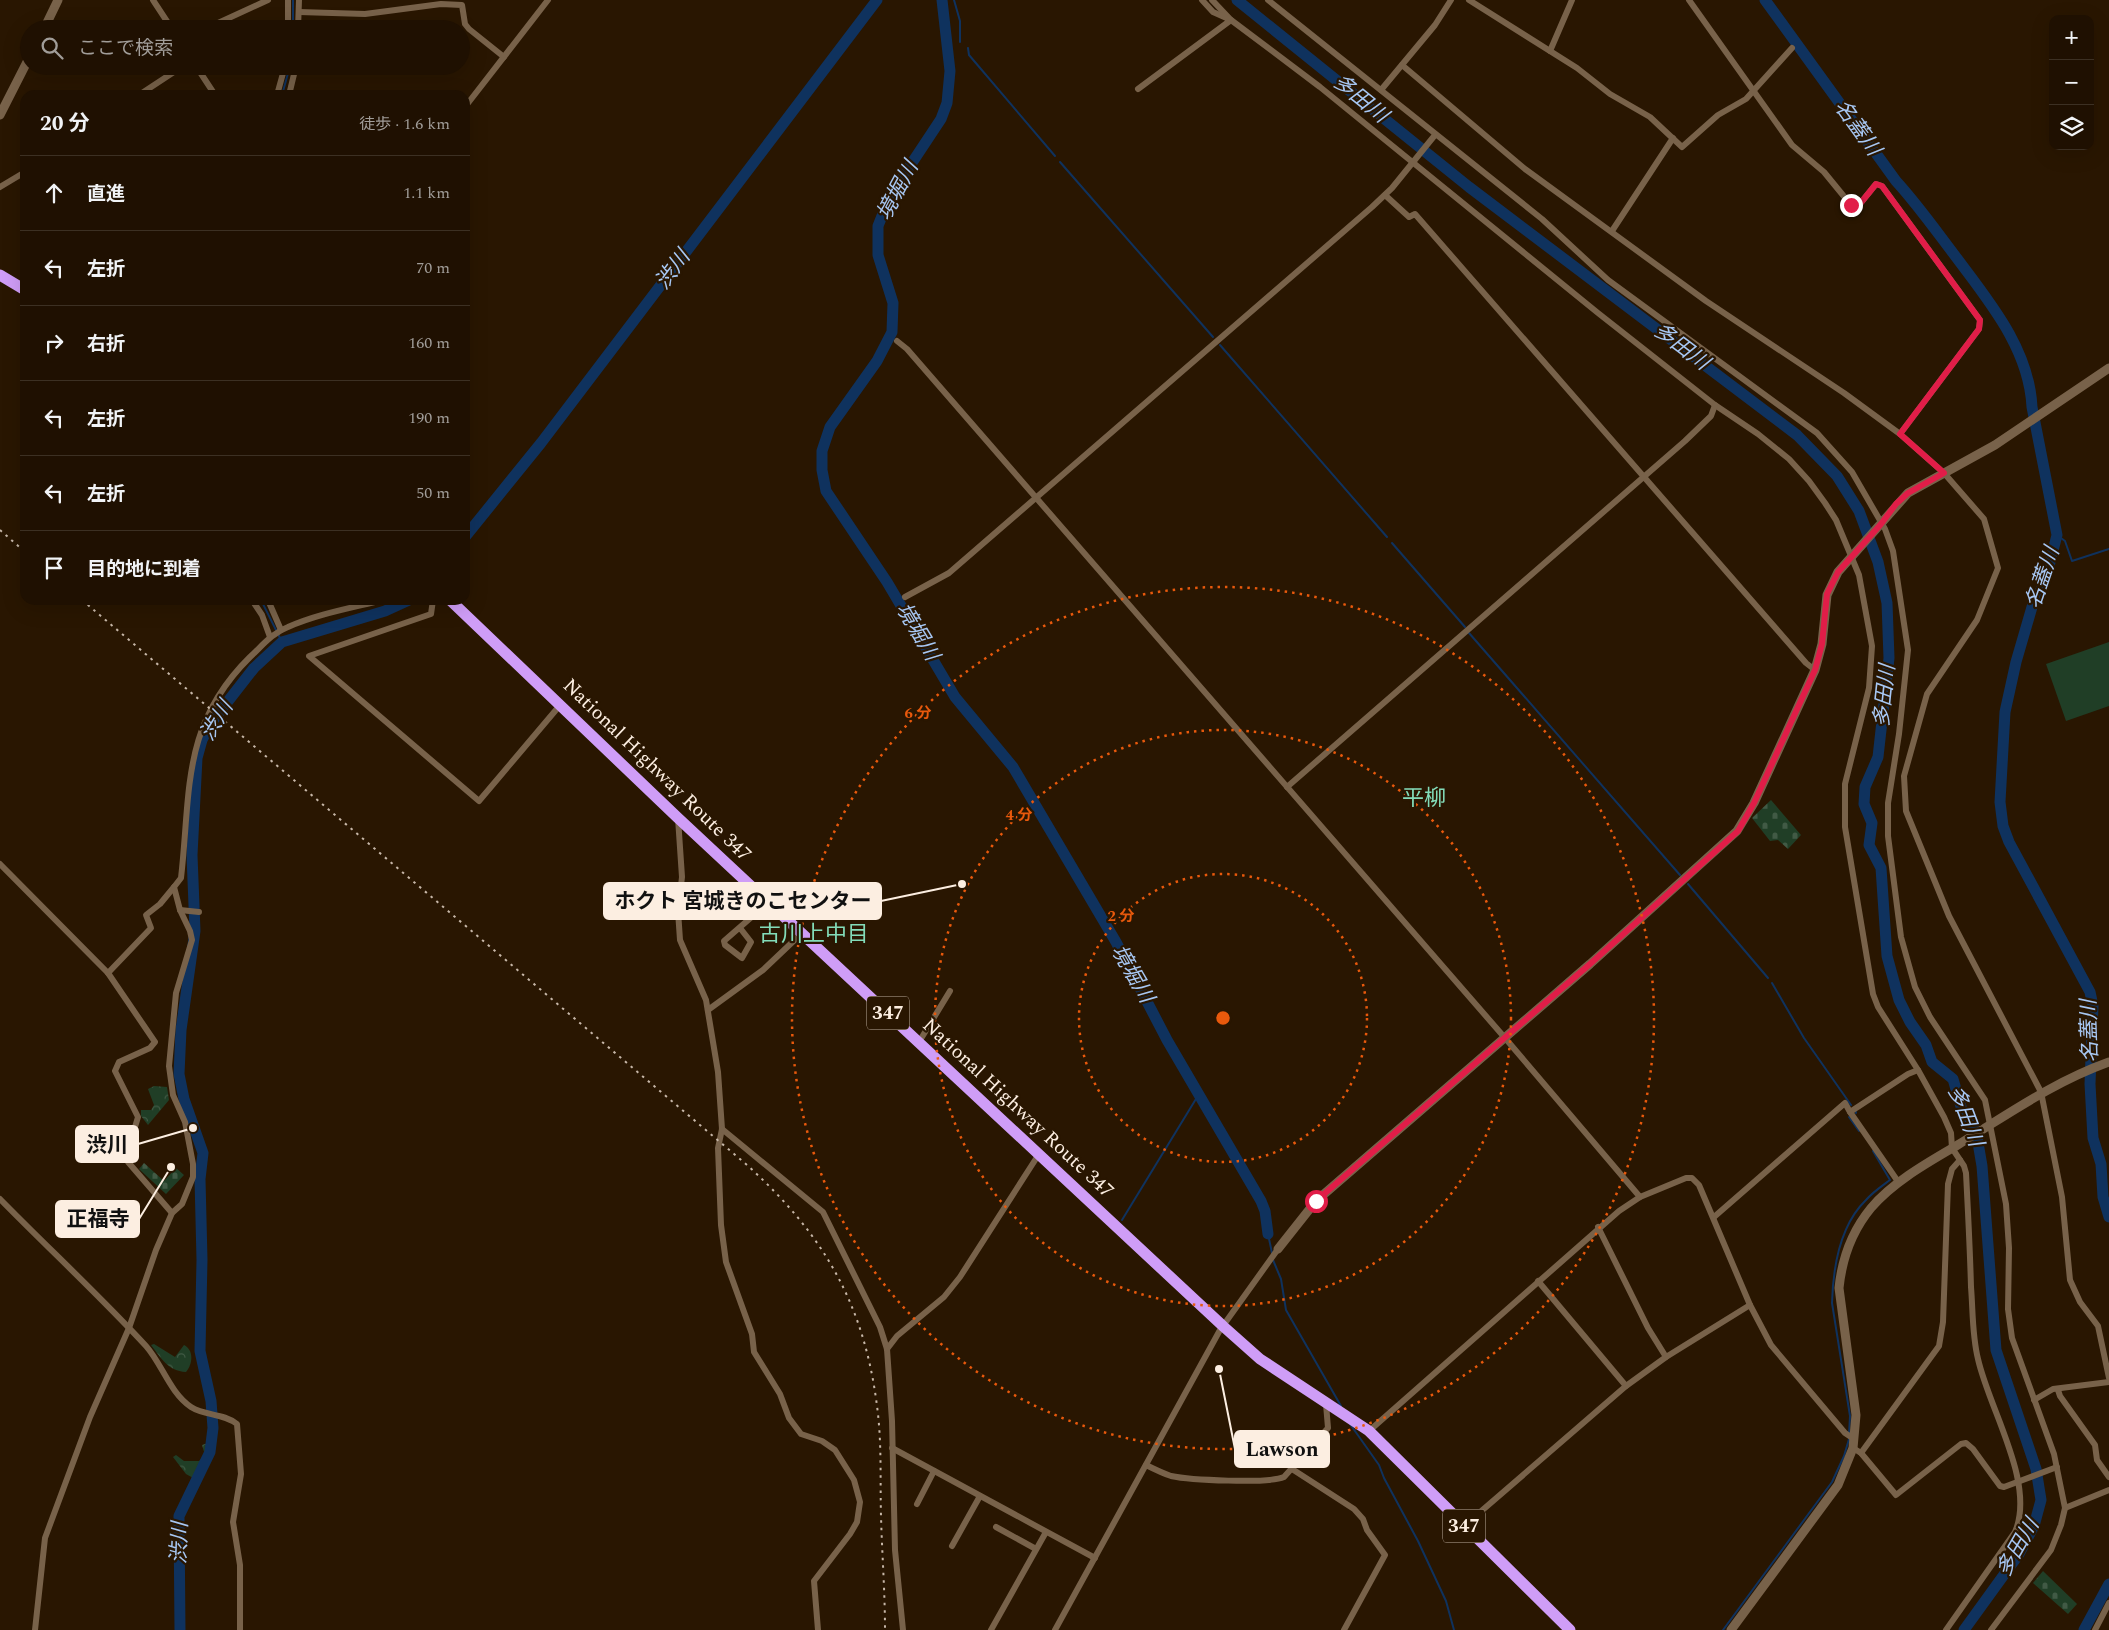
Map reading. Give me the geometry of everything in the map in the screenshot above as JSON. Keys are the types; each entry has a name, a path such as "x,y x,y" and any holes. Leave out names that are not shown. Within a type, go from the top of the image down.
{"highway":[{"path":"0,275 20,287"},
{"name":"National Highway Route 347","path":"455,605 561,704 678,818 1224,1327 1260,1359 1369,1431 1570,1630"}],"street":[{"path":"48,20 58,0"},
{"path":"153,0 166,20"},
{"path":"225,20 268,0"},
{"path":"288,0 288,20"},
{"path":"299,0 299,20"},
{"path":"470,101 548,0"},
{"path":"1202,0 1213,12 1231,20"},
{"path":"1212,0 1231,20 1320,88 1715,405 1789,459 1809,481 1836,520 1852,556 1861,585 1872,646 1869,688 1845,784 1845,827 1873,994 1878,1007 1918,1070 1944,1117 1951,1133 1954,1147 1966,1173 1974,1337 1982,1374 2007,1441 2021,1489 2022,1506 2015,1532 1946,1630"},
{"path":"1268,0 1434,136 1542,219 1608,280 1817,433 1852,472 1893,550 1908,650 1899,734 1888,803 1888,836 1902,937 1915,987 1930,1017 1985,1100 1987,1126 2006,1204 2010,1324 2016,1352 2034,1400 2065,1508 2061,1525 2051,1550 1991,1630"},
{"path":"1380,90 1435,25 1451,0"},
{"path":"1469,0 1577,68 1610,94 1650,117 1682,146 1718,115 1746,99 1792,48"},
{"path":"1550,51 1572,0"},
{"path":"1688,0 1792,145 1824,172 1851,205 1859,205 1876,184 1882,186 1980,320 1979,329 1900,434"},
{"path":"299,12 373,14 442,2 462,5 464,20"},
{"path":"1138,89 1231,20"},
{"path":"470,30 504,57"},
{"path":"1402,65 1436,92 1495,146 1706,301 1844,393 1900,434 1944,473 1984,519 1998,568 1977,620 1927,694 1904,776 1906,811 1949,916 2041,1092 2062,1197 2070,1280 2077,1296 2098,1326 2109,1380 2058,1390 2053,1389 2034,1400"},
{"path":"0,115 20,75"},
{"path":"147,90 169,75"},
{"path":"202,75 212,90"},
{"path":"278,90 283,75"},
{"path":"290,90 294,75"},
{"path":"905,596 949,573 1385,195 1434,136"},
{"path":"1612,231 1673,138"},
{"path":"0,187 20,175"},
{"path":"1385,195 1409,217 1415,214 1806,663 1815,670"},
{"path":"897,341 907,349 1505,1038 1640,1197"},
{"path":"1055,1630 1220,1330 1224,1327 1278,1249 1316,1201 1505,1038 1738,831 1754,803 1815,670 1822,644 1827,594 1838,572 1896,504 1908,493 2030,423 2109,368"},
{"path":"1287,787 1644,477 1711,416 1715,405"},
{"path":"255,605 271,636"},
{"path":"270,605 280,631"},
{"path":"108,972 151,928 146,915 160,904 180,878 189,774 198,739 210,708 239,668 271,636 317,617 364,605"},
{"path":"432,605 431,614 309,656 479,800 561,704"},
{"path":"678,818 682,877 678,911 680,940 708,1010 708,1022 718,1072 722,1129 718,1148 721,1225 725,1256 752,1334 754,1352 780,1394 795,1427 801,1434 828,1444 842,1459 854,1480 860,1502 857,1522 814,1581 818,1630"},
{"path":"0,864 108,972 155,1042 150,1048 119,1062 115,1071 138,1117 126,1157 128,1162 172,1213"},
{"path":"35,1630 45,1538 90,1417 129,1328 156,1250 172,1213 182,1204 193,1177 193,1164 185,1122 173,1095 169,1066 176,993 192,940 180,910 174,887"},
{"path":"740,928 751,942 742,958 725,945 724,941 769,902"},
{"path":"180,910 200,912"},
{"path":"708,1010 763,970 802,933"},
{"path":"919,1042 950,991"},
{"path":"1731,1630 1838,1485 1853,1442 1856,1415 1840,1306 1841,1272 1849,1245 1861,1222 1877,1202 1899,1183 1954,1147 2041,1092 2109,1062"},
{"path":"1850,1112 1908,1074 1918,1070"},
{"path":"1714,1217 1845,1103 1899,1183"},
{"path":"722,1129 824,1212 880,1327 886,1349 892,1448 894,1550 903,1630"},
{"path":"886,1349 897,1336 924,1315 949,1290 984,1242 1039,1154"},
{"path":"1853,1442 1939,1346 1943,1322 1948,1184 1952,1169 1960,1160"},
{"path":"1369,1431 1598,1227 1640,1197 1686,1178 1692,1178 1699,1185 1750,1305 1771,1345 1896,1495 1961,1444 1966,1443 1973,1449 2000,1486 2055,1468"},
{"path":"0,1199 129,1328 163,1368 181,1399 205,1414 227,1418 236,1424 241,1474 233,1522 240,1565 240,1630"},
{"path":"1598,1227 1648,1328 1666,1357"},
{"path":"1538,1281 1626,1386"},
{"path":"1464,1526 1626,1386 1666,1357 1750,1305"},
{"path":"2058,1390 2072,1415 2095,1445 2096,1460 2109,1477"},
{"path":"1146,1464 1172,1476 1246,1481 1279,1480 1292,1469 1328,1428 1326,1404"},
{"path":"892,1448 1095,1558"},
{"path":"1292,1469 1354,1509 1363,1519 1366,1530 1385,1555 1344,1630"},
{"path":"917,1504 934,1471"},
{"path":"2065,1508 2109,1490"},
{"path":"952,1546 980,1496"},
{"path":"996,1527 1036,1549"},
{"path":"991,1630 1046,1532"},
{"path":"2094,1630 2109,1603"}],"green space":[{"path":"2109,642 2109,706 2066,721 2046,664"},
{"path":"1771,800 1801,835 1788,849 1778,840 1770,841 1752,818"},
{"path":"154,1086 167,1087 169,1100 148,1125 141,1116 141,1110 151,1110 154,1105 148,1089"},
{"path":"144,1163 164,1181 176,1168 184,1175 166,1194 139,1169"},
{"path":"154,1344 175,1357 184,1345 187,1347 190,1350 191,1357 190,1365 186,1372 174,1369 166,1363 151,1345"},
{"path":"208,1443 213,1449 213,1456 202,1477 195,1479 186,1474 173,1457 176,1455 184,1461 199,1461 205,1455 202,1445"},
{"path":"2043,1571 2077,1604 2068,1614 2033,1583"}],"waterway":[{"path":"293,0 293,20"},
{"name":"渋川","path":"470,531 541,443 877,0"},
{"name":"境堀川","path":"942,0 950,71 947,103 941,119 890,196 878,226 878,255 893,303 892,332 877,361 830,427 822,451 822,470 826,491 887,582 955,697 1013,767 1116,942 1167,1040 1261,1201 1265,1211 1268,1234"},
{"path":"954,0 960,21 960,42"},
{"name":"多田川","path":"1237,0 1469,187 1797,435 1837,476 1859,511 1878,562 1887,603 1889,658 1878,757 1865,787 1864,804 1872,823 1869,845 1881,868 1887,956 1899,1000 1910,1022 1926,1045 1932,1062 1953,1079 1964,1117 1976,1131 1982,1166 1996,1350 2036,1469 2041,1500 2034,1526 2019,1554 1964,1630"},
{"name":"名蓋川","path":"1765,0 1896,181 1925,216 1992,306 2015,344 2029,385 2057,535 2045,582 2032,607 2016,662 2005,712 2000,802 2003,826 2009,842 2090,992 2093,1006 2090,1084 2093,1138 2101,1164 2103,1197 2109,1217"},
{"path":"968,48 969,55 1055,156"},
{"path":"283,90 288,75"},
{"path":"1060,162 1213,337"},
{"path":"1220,345 1387,537"},
{"path":"2057,535 2065,541 2072,561 2109,549"},
{"path":"1392,543 1465,627"},
{"path":"264,605 282,642"},
{"name":"渋川","path":"180,1630 179,1516 210,1452 213,1428 211,1401 200,1351 202,1260 200,1179 203,1153 184,1099 179,1074 181,1030 195,931 192,855 197,758 202,740 211,723 254,668 282,642 385,611 398,605"},
{"path":"1469,633 1680,875"},
{"path":"1688,884 1768,978"},
{"path":"1772,983 1804,1038 1851,1105"},
{"path":"1122,1220 1199,1094"},
{"path":"1849,1117 1859,1131"},
{"path":"1849,1434 1850,1416 1832,1303 1834,1276 1839,1248 1849,1222 1869,1197 1890,1180 1873,1151"},
{"path":"1268,1234 1272,1253"},
{"path":"1273,1260 1281,1279 1286,1310 1341,1406"},
{"path":"1350,1424 1379,1465 1418,1541 1446,1601 1454,1630"},
{"path":"1723,1630 1832,1482 1844,1456 1849,1439"},
{"name":"名蓋川","path":"2084,1630 2109,1584"}],"railway":[{"path":"0,530 20,548"},
{"path":"88,605 747,1165 798,1217 836,1273 862,1335 871,1369 880,1434 885,1630"}],"place":[{"name":"ホクト 宮城きのこセンター","path":"962,884"},
{"name":"渋川","path":"193,1128"},
{"name":"正福寺","path":"171,1167"},
{"name":"Lawson","path":"1219,1369"}],"district":[{"name":"平柳","path":"1424,798"},
{"name":"古川上中目","path":"814,934"}],"route":[{"path":"1316,1201 1405,1122 1590,964 1738,831 1746,820 1815,670 1822,644 1827,594 1831,583 1838,572 1881,524 1896,504 1908,493 1944,473 1900,434 1979,329 1981,326 1980,320 1882,186 1876,184 1859,205 1851,205"}]}
